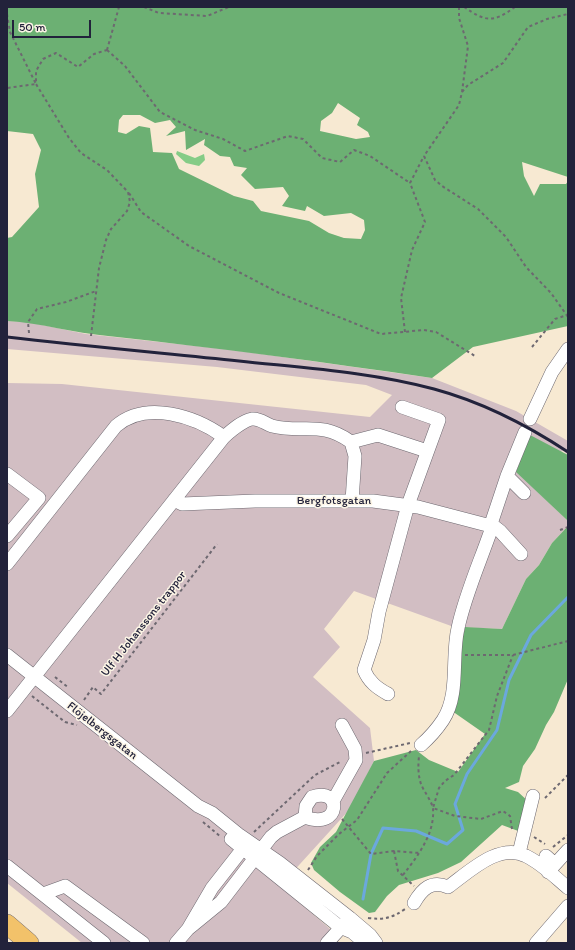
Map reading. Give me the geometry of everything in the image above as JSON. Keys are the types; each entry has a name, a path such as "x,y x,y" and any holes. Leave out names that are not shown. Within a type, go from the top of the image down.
{"highway":[{"path":"7,924 29,943"}],"street":[{"path":"530,419 552,372 568,349"},
{"path":"388,694 377,688 368,679 364,670 374,640 379,612 408,505 439,420 402,406"},
{"path":"7,564 116,426 124,419 132,415 171,414 201,423 224,438"},
{"path":"7,711 174,500 232,430 249,420 258,419 270,426 284,428 321,428 332,431 351,442 355,456 352,501"},
{"path":"421,745 443,720 450,704 453,684 453,651 458,626 491,530 491,524 507,476 524,432"},
{"path":"351,442 378,435 427,451"},
{"path":"7,474 38,498 7,536"},
{"path":"507,476 524,493"},
{"name":"Bergfotsgatan","path":"174,500 182,504 240,501 373,501 408,505 486,525 491,524"},
{"path":"491,524 500,531 521,554"},
{"name":"Flöjelbergsgatan","path":"7,655 198,806 216,826 248,841 258,854 340,926 352,943"},
{"path":"208,906 221,902 277,832 305,817 319,821 330,816 333,806 354,765 356,755 342,725"},
{"path":"305,817 306,806 312,797 324,795 330,797 333,806"},
{"path":"517,852 524,833 532,799"},
{"path":"176,943 208,906 248,841"},
{"path":"550,864 568,850"},
{"path":"417,898 431,885 439,884 448,887 488,860 506,852 517,852 550,864 568,888"},
{"name":"Flöjelbergsgatan","path":"258,854 280,863 356,918 376,943"},
{"path":"7,866 104,943"},
{"path":"43,894 65,886 143,943"},
{"path":"536,943 568,906"},
{"path":"327,943 340,926 356,918"},
{"name":"Flöjelbergsgatan","path":"340,926 352,932 365,943"}],"path":[{"path":"107,50 119,7"},
{"path":"144,7 159,13 208,16 229,7"},
{"path":"410,183 424,156 459,105 468,46 459,18 459,7"},
{"path":"464,7 479,17 491,20 502,16 515,7"},
{"path":"7,14 8,32 36,84 69,138 81,153 107,170 128,192 142,212 190,246 279,293 381,334 424,330 436,332 475,356"},
{"path":"462,92 468,86 503,63 528,27 547,19 568,14"},
{"path":"36,84 36,71 43,59 56,52 78,67 94,54 107,50"},
{"path":"107,50 125,66 160,112 195,130 224,139 245,151 288,136 303,139 322,158 340,162 354,150 370,156 410,183 425,222 412,250 401,298 404,332"},
{"path":"7,88 36,84"},
{"path":"424,156 435,180 478,208 506,236 526,267 551,293 568,315 555,319 532,347"},
{"path":"91,336 96,291 106,240 111,230 127,211 130,202 128,192"},
{"path":"29,333 28,322 37,308 66,302 96,291"},
{"path":"560,530 568,526"},
{"name":"Ulf H Johanssons trappor","path":"84,700 93,687 101,694 217,544"},
{"path":"453,651 513,655 568,641"},
{"path":"403,875 420,852 427,838 439,788 445,781 454,775 489,730 497,696 513,655"},
{"path":"248,841 315,775 339,763 348,756 415,742 421,745"},
{"path":"421,745 419,775 433,808 455,816 481,819 499,812 507,813 511,820 517,852"},
{"path":"306,873 317,856 339,834 350,827 363,812 387,773 414,748 421,745"},
{"path":"532,799 540,803 568,775"},
{"path":"333,806 371,854 394,851 420,852"},
{"path":"524,833 539,838 551,849 550,864"},
{"path":"356,918 385,920 391,918 417,898 403,875 398,871 394,851"}],"shaded area":[{"path":"7,321 28,322 86,334 233,350 432,378 516,411 568,441 568,455 563,451 516,471 568,521 568,526 552,543 539,565 526,579 502,629 454,627 354,591 324,629 340,647 313,677 370,728 374,761 350,809 280,886 329,928 339,943 82,943 7,883 7,383 62,384 370,417 392,395 366,385 217,367 7,349"}],"green space":[{"path":"7,7 568,7 568,177 522,162 524,176 534,196 540,184 566,184 568,181 568,326 473,347 432,378 189,345 95,335 7,321 7,238 12,237 39,207 35,174 41,150 33,134 7,131","holes":["338,103 360,118 357,125 368,132 370,137 356,139 320,131 321,121 332,113","123,115 140,115 155,123 170,120 176,127 166,136 185,131 186,150 205,139 204,145 220,156 230,157 234,166 247,168 241,175 255,189 283,187 289,196 282,206 305,211 307,206 324,216 351,213 364,220 365,230 361,239 344,238 329,233 309,221 261,211 253,201 234,196 179,169 172,153 153,152 150,128 139,126 126,134 118,132 119,120"]},
{"path":"177,151 195,158 204,154 205,160 199,166 186,163 176,154"},
{"path":"530,435 568,455 568,521 516,472"},
{"path":"568,526 568,679 554,712 535,749 523,766 519,782 505,788 518,792 529,802 521,832 502,825 461,862 438,873 399,885 387,896 375,912 369,913 340,892 314,870 311,863 320,847 336,832 374,761 416,750 429,760 458,772 485,734 452,711 459,655 465,627 502,629 526,579 539,565 552,543"}],"waterway":[{"path":"363,899 371,854 383,828 416,831 447,844 463,830 455,804 467,774 497,730 509,680 531,635 568,597"}],"railway":[{"path":"7,337 337,371 386,378 452,394 487,408 504,415 568,452"}]}
